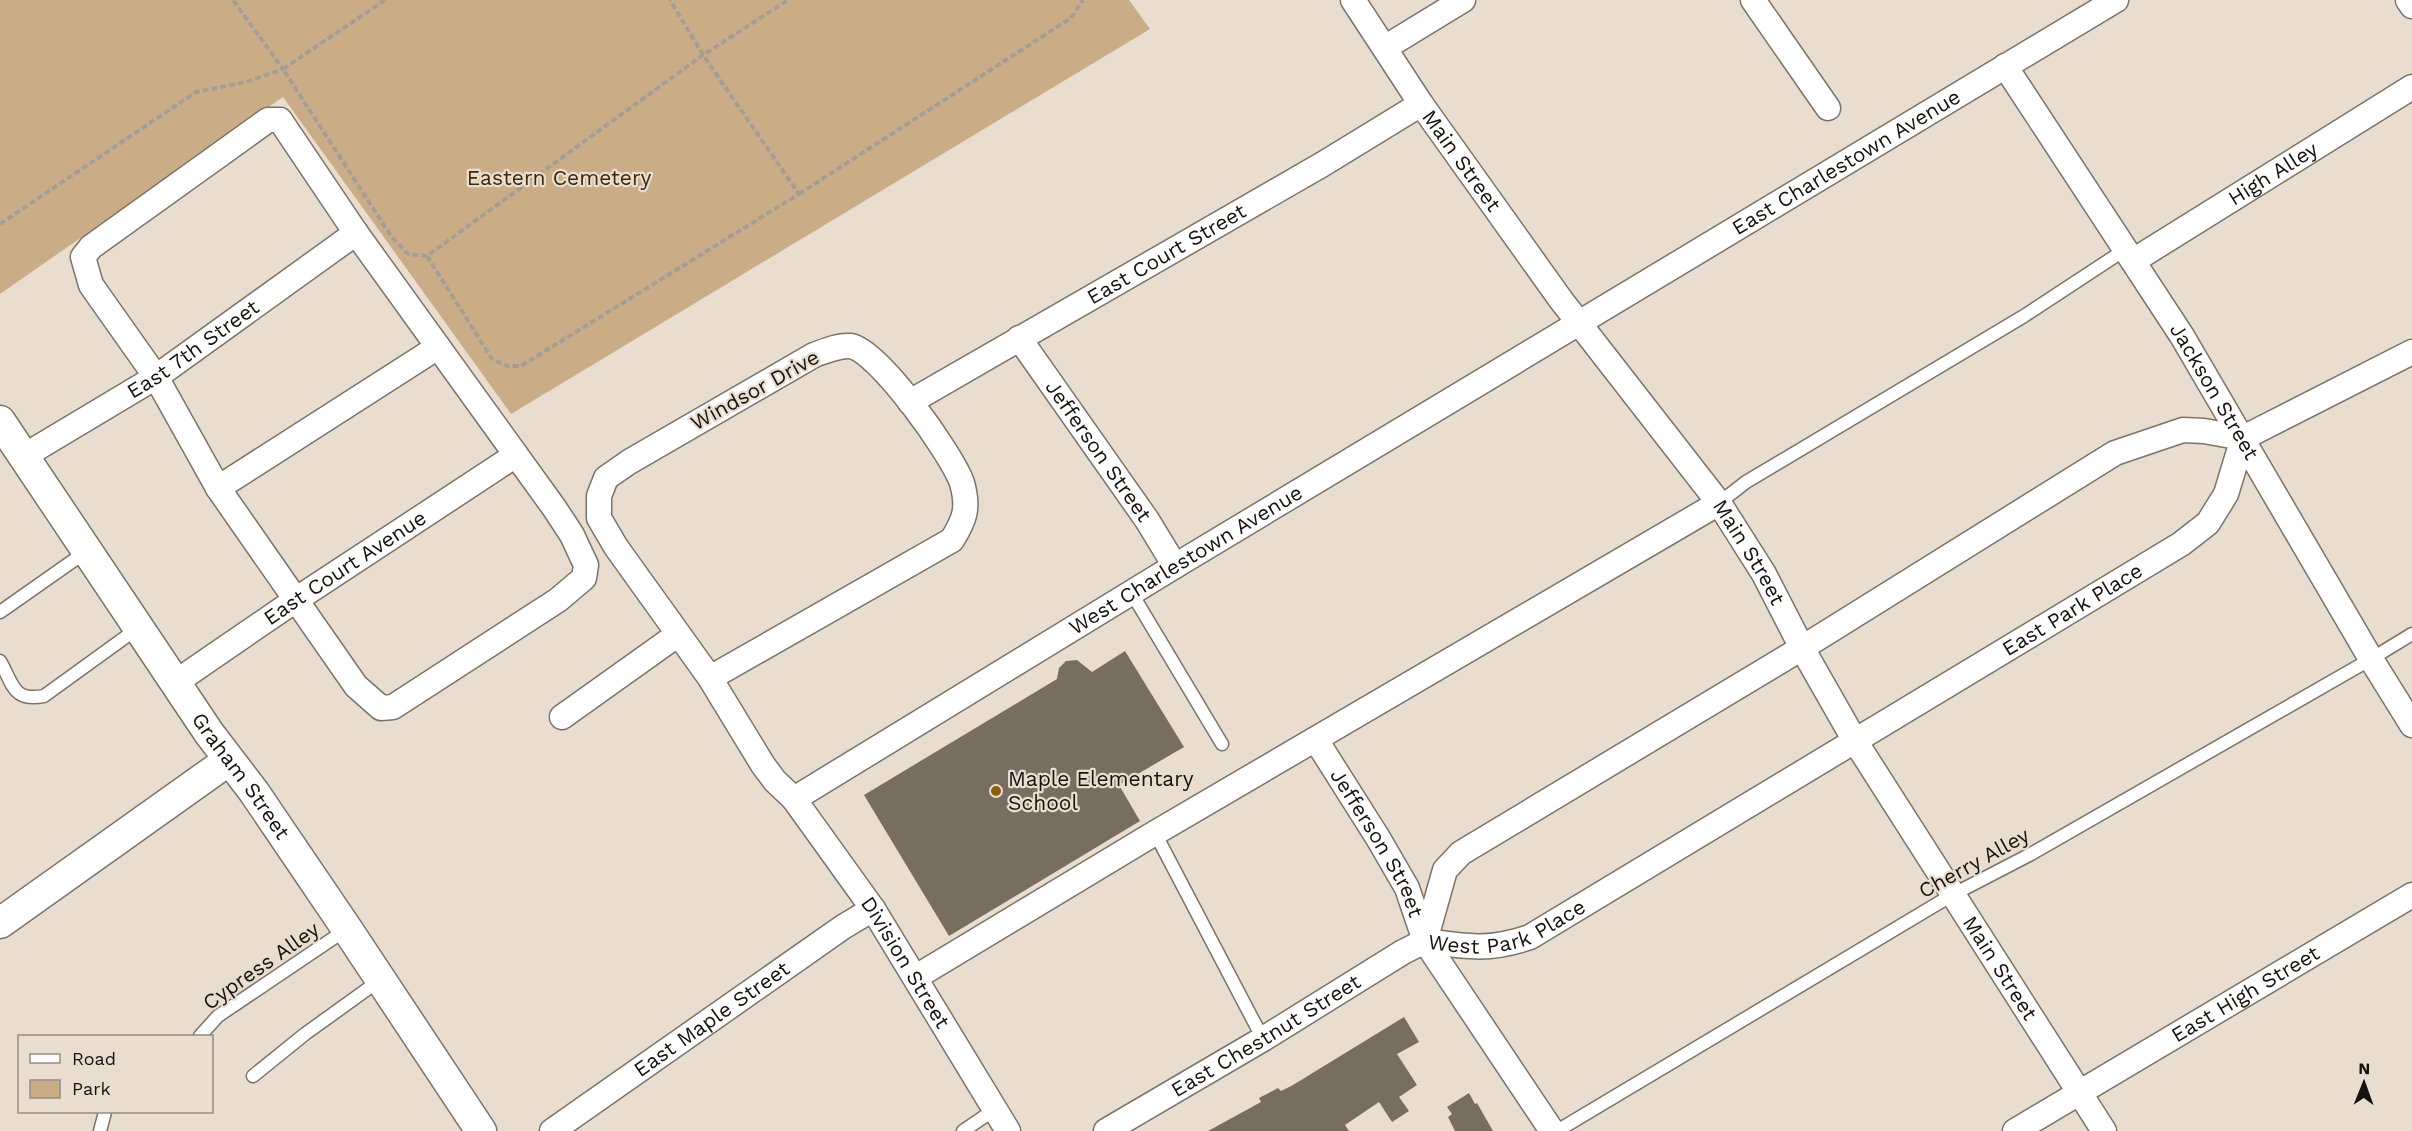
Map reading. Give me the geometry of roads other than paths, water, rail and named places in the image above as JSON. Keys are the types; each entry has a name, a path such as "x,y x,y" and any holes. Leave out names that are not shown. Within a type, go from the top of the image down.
{"street":[{"name":"Main Street","path":"1353,0 1386,47 1421,104 1578,324 1719,503 1764,574 1802,648 1855,741 2104,1131"},
{"path":"1386,47 1463,0"},
{"path":"1753,0 1828,108"},
{"name":"East Charlestown Avenue","path":"1578,324 2116,0"},
{"path":"2408,0 2412,6"},
{"name":"Jackson Street","path":"2005,66 2182,336 2412,725"},
{"name":"High Alley","path":"2129,255 2412,87"},
{"name":"East Court Street","path":"910,402 1323,164 1421,104"},
{"path":"268,120 280,120 356,233 555,509 572,535 586,565 584,578 558,600 393,707 381,708 356,686 219,488 156,376 91,285 83,257 91,247 268,120"},
{"name":"East 7th Street","path":"24,456 156,376 356,233"},
{"name":"West Charlestown Avenue","path":"794,799 1131,592 1578,324"},
{"name":"Jefferson Street","path":"1019,338 1147,520 1175,566"},
{"name":"Windsor Drive","path":"710,678 952,540 964,521 965,501 956,467 898,385 868,354 851,346 814,355 629,462 606,478 599,496 599,518 616,547 710,678 767,771 794,799"},
{"path":"219,488 438,347"},
{"path":"1802,648 2115,453 2183,430 2243,438 2412,352"},
{"name":"Graham Street","path":"0,421 176,682 347,929 481,1131"},
{"name":"East Park Place","path":"1855,741 2181,544 2208,523 2226,494 2243,438"},
{"name":"East Court Avenue","path":"176,682 297,599 516,455"},
{"path":"916,977 1155,833 1719,503"},
{"path":"562,717 677,635"},
{"name":"West Park Place","path":"1802,648 1461,853 1445,870 1425,941 1489,948 1530,937 1855,741"},
{"name":"Jefferson Street","path":"1316,740 1407,888 1425,941 1552,1131"},
{"path":"0,923 229,759"},
{"name":"Division Street","path":"794,799 873,909 1008,1131"},
{"name":"East High Street","path":"2014,1131 2412,895"},
{"name":"East Maple Street","path":"552,1131 843,927 873,909"},
{"name":"East Chestnut Street","path":"1106,1131 1263,1039 1403,952 1425,941"}],"lane":[{"path":"1719,503 1746,482 2129,255"},
{"path":"0,612 88,551"},
{"path":"1131,592 1222,744"},
{"path":"0,660 17,692 30,699 44,696 140,627"},
{"name":"Cherry Alley","path":"1557,1131 1952,895 2031,854 2412,634"},
{"path":"1155,833 1263,1039"},
{"name":"Cypress Alley","path":"201,1035 218,1016 347,929"},
{"path":"253,1076 305,1034 381,980"},
{"path":"963,1131 994,1110"},
{"path":"100,1131 105,1113"}],"place":[{"name":"Maple Elementary School","path":"996,791"}],"park label":[{"name":"Eastern Cemetery","path":"559,178"}]}
